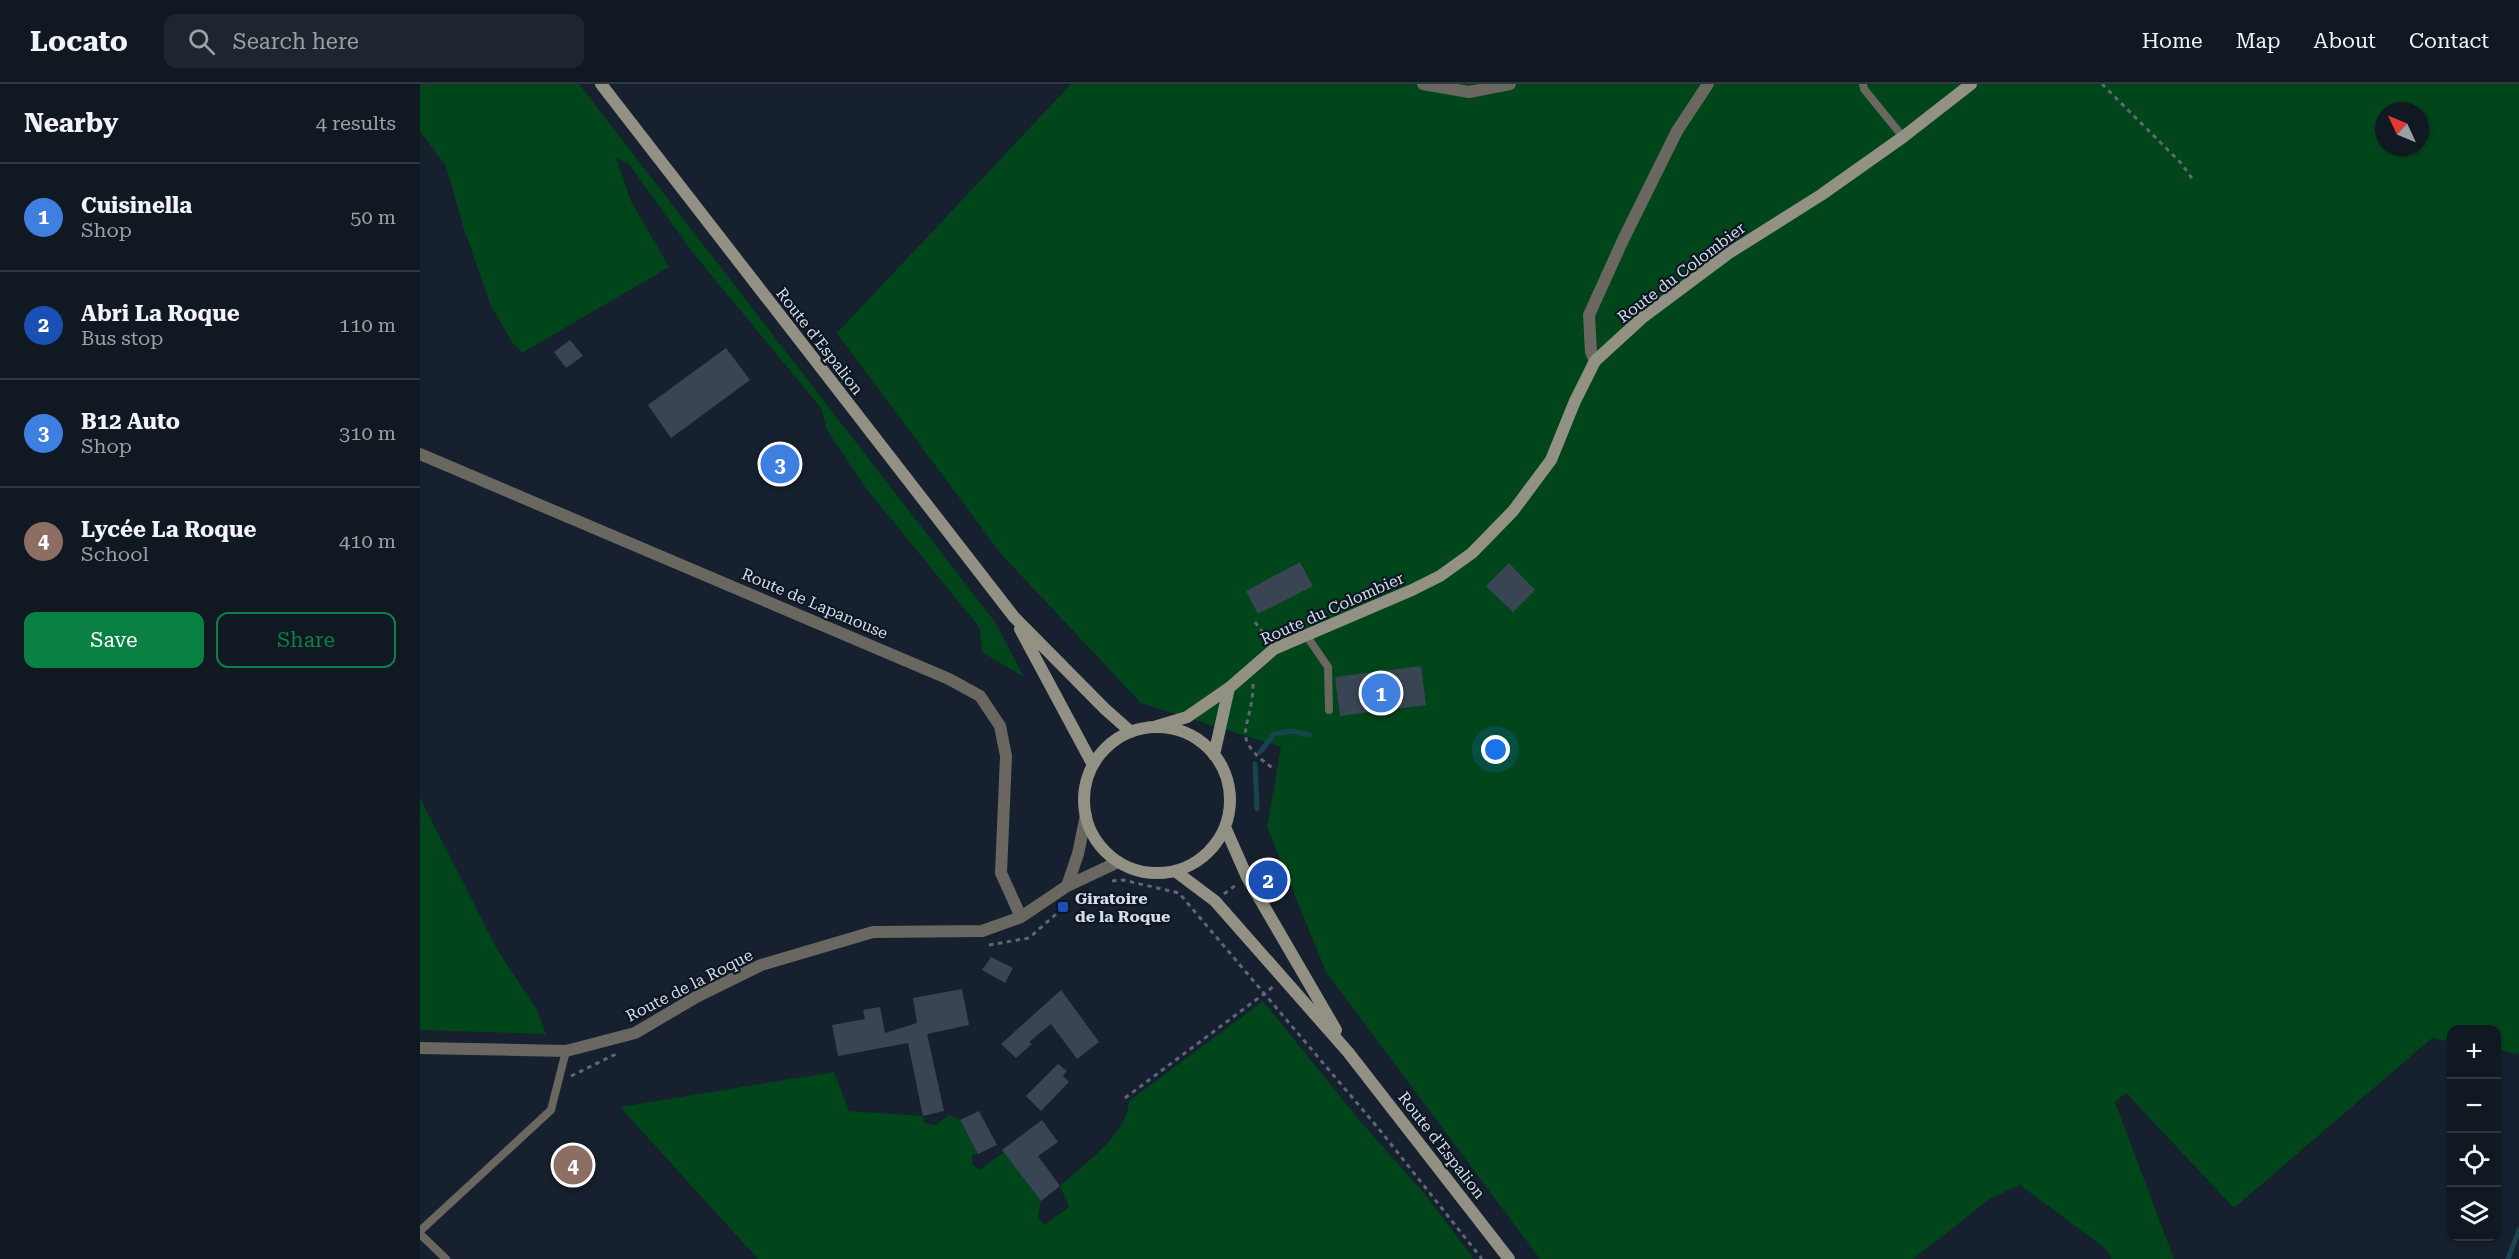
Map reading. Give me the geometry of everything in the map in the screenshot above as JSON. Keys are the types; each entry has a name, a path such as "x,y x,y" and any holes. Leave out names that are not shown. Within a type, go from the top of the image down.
{"main road":[{"name":"Route d'Espalion","path":"601,84 1014,617 1105,709 1131,732"},
{"name":"Route du Colombier","path":"1154,727 1187,717 1229,688 1274,649 1412,590 1440,576 1472,553 1513,511 1551,460 1575,401 1595,361 1642,318 1729,253 1821,195 1903,137 1971,84"},
{"name":"Route d'Espalion","path":"1014,617 1093,765"},
{"path":"1214,755 1229,688"},
{"path":"1154,727 1181,731 1205,745 1221,765 1229,789 1228,815 1225,827 1218,839 1200,859 1175,871 1146,872 1118,862 1097,842 1086,815 1085,789 1093,765 1109,745 1131,732 1154,727"},
{"name":"Route d'Espalion","path":"1225,827 1247,877 1348,1052"},
{"name":"Route d'Espalion","path":"1175,871 1215,901 1282,980 1348,1052 1509,1259"}],"street":[{"path":"1423,84 1469,92 1510,84"},
{"path":"1595,361 1591,352 1589,315 1677,131 1708,84"},
{"name":"Route de Lapanouse","path":"420,454 949,679 980,696 1000,726 1006,756 1000,873 1021,918"},
{"path":"1067,886 1078,854 1086,815"},
{"name":"Route de la Roque","path":"420,1048 566,1051 635,1033 698,996 761,965 873,932 982,931 1021,918 1067,886 1118,862"}],"lane":[{"path":"1863,84 1864,89 1903,137"},
{"path":"1306,635 1328,667 1329,710"},
{"path":"446,1259 420,1233 551,1110 566,1051"}],"path":[{"path":"2102,84 2181,163 2193,180"},
{"path":"1255,621 1274,649"},
{"path":"1254,664 1253,696 1245,728 1246,745 1274,769"},
{"path":"1215,901 1247,877"},
{"path":"1112,881 1123,880 1179,893 1379,1129 1482,1259"},
{"path":"986,946 1029,938 1064,906"},
{"path":"1125,1098 1282,980"},
{"path":"559,1083 597,1062 626,1050"}],"green space":[{"path":"420,84 579,84 995,622 1024,677 982,652 980,628 865,487 827,430 821,408 693,253 629,164 616,158 631,201 669,267 522,353 512,342 491,306 463,226 446,166 420,131"},
{"path":"1071,84 2519,84 2519,1054 2501,1051 2501,1025 2447,1025 2447,1041 2432,1038 2234,1208 2126,1093 2115,1102 2174,1259 2112,1259 2106,1249 2020,1185 1991,1198 1913,1259 1540,1259 1326,972 1267,827 1281,747 1141,703 1001,554 837,333"},
{"path":"420,798 497,949 537,1010 546,1034 420,1030"},
{"path":"1263,1001 1361,1122 1428,1198 1474,1259 758,1259 620,1107 834,1072 849,1111 923,1116 925,1123 936,1125 949,1115 960,1120 978,1154 972,1155 972,1164 979,1170 1004,1152 1041,1201 1038,1217 1044,1225 1069,1207 1060,1186 1113,1137 1121,1126 1129,1101"}],"building":[{"path":"570,340 583,356 566,368 554,352"},
{"path":"726,348 750,380 671,438 648,405"},
{"path":"1300,562 1313,586 1258,614 1246,591"},
{"path":"1509,563 1535,590 1513,612 1486,586"},
{"path":"1421,666 1426,705 1340,716 1335,677"},
{"path":"991,957 1013,968 1005,983 982,970"},
{"path":"962,989 969,1025 927,1034 944,1111 923,1116 908,1043 838,1056 832,1025 865,1019 863,1010 880,1007 885,1033 917,1023 913,998"},
{"path":"1061,990 1099,1042 1077,1059 1051,1024 1029,1042 1032,1044 1016,1058 1001,1044"},
{"path":"1058,1064 1067,1071 1063,1076 1069,1082 1041,1111 1026,1096"},
{"path":"979,1111 997,1145 978,1154 960,1120"},
{"path":"1042,1120 1058,1142 1038,1156 1060,1186 1041,1201 1002,1150"}],"waterway":[{"path":"1260,752 1274,734 1292,731 1310,735"},
{"path":"1255,764 1257,809"},
{"path":"2508,1259 2519,1230"}],"place":[{"name":"B12 Auto","path":"780,464"},
{"name":"Cuisinella","path":"1381,693"},
{"name":"Abri La Roque","path":"1268,880"},
{"name":"Giratoire de la Roque","path":"1063,907"},
{"name":"Lycée La Roque","path":"573,1165"}]}
